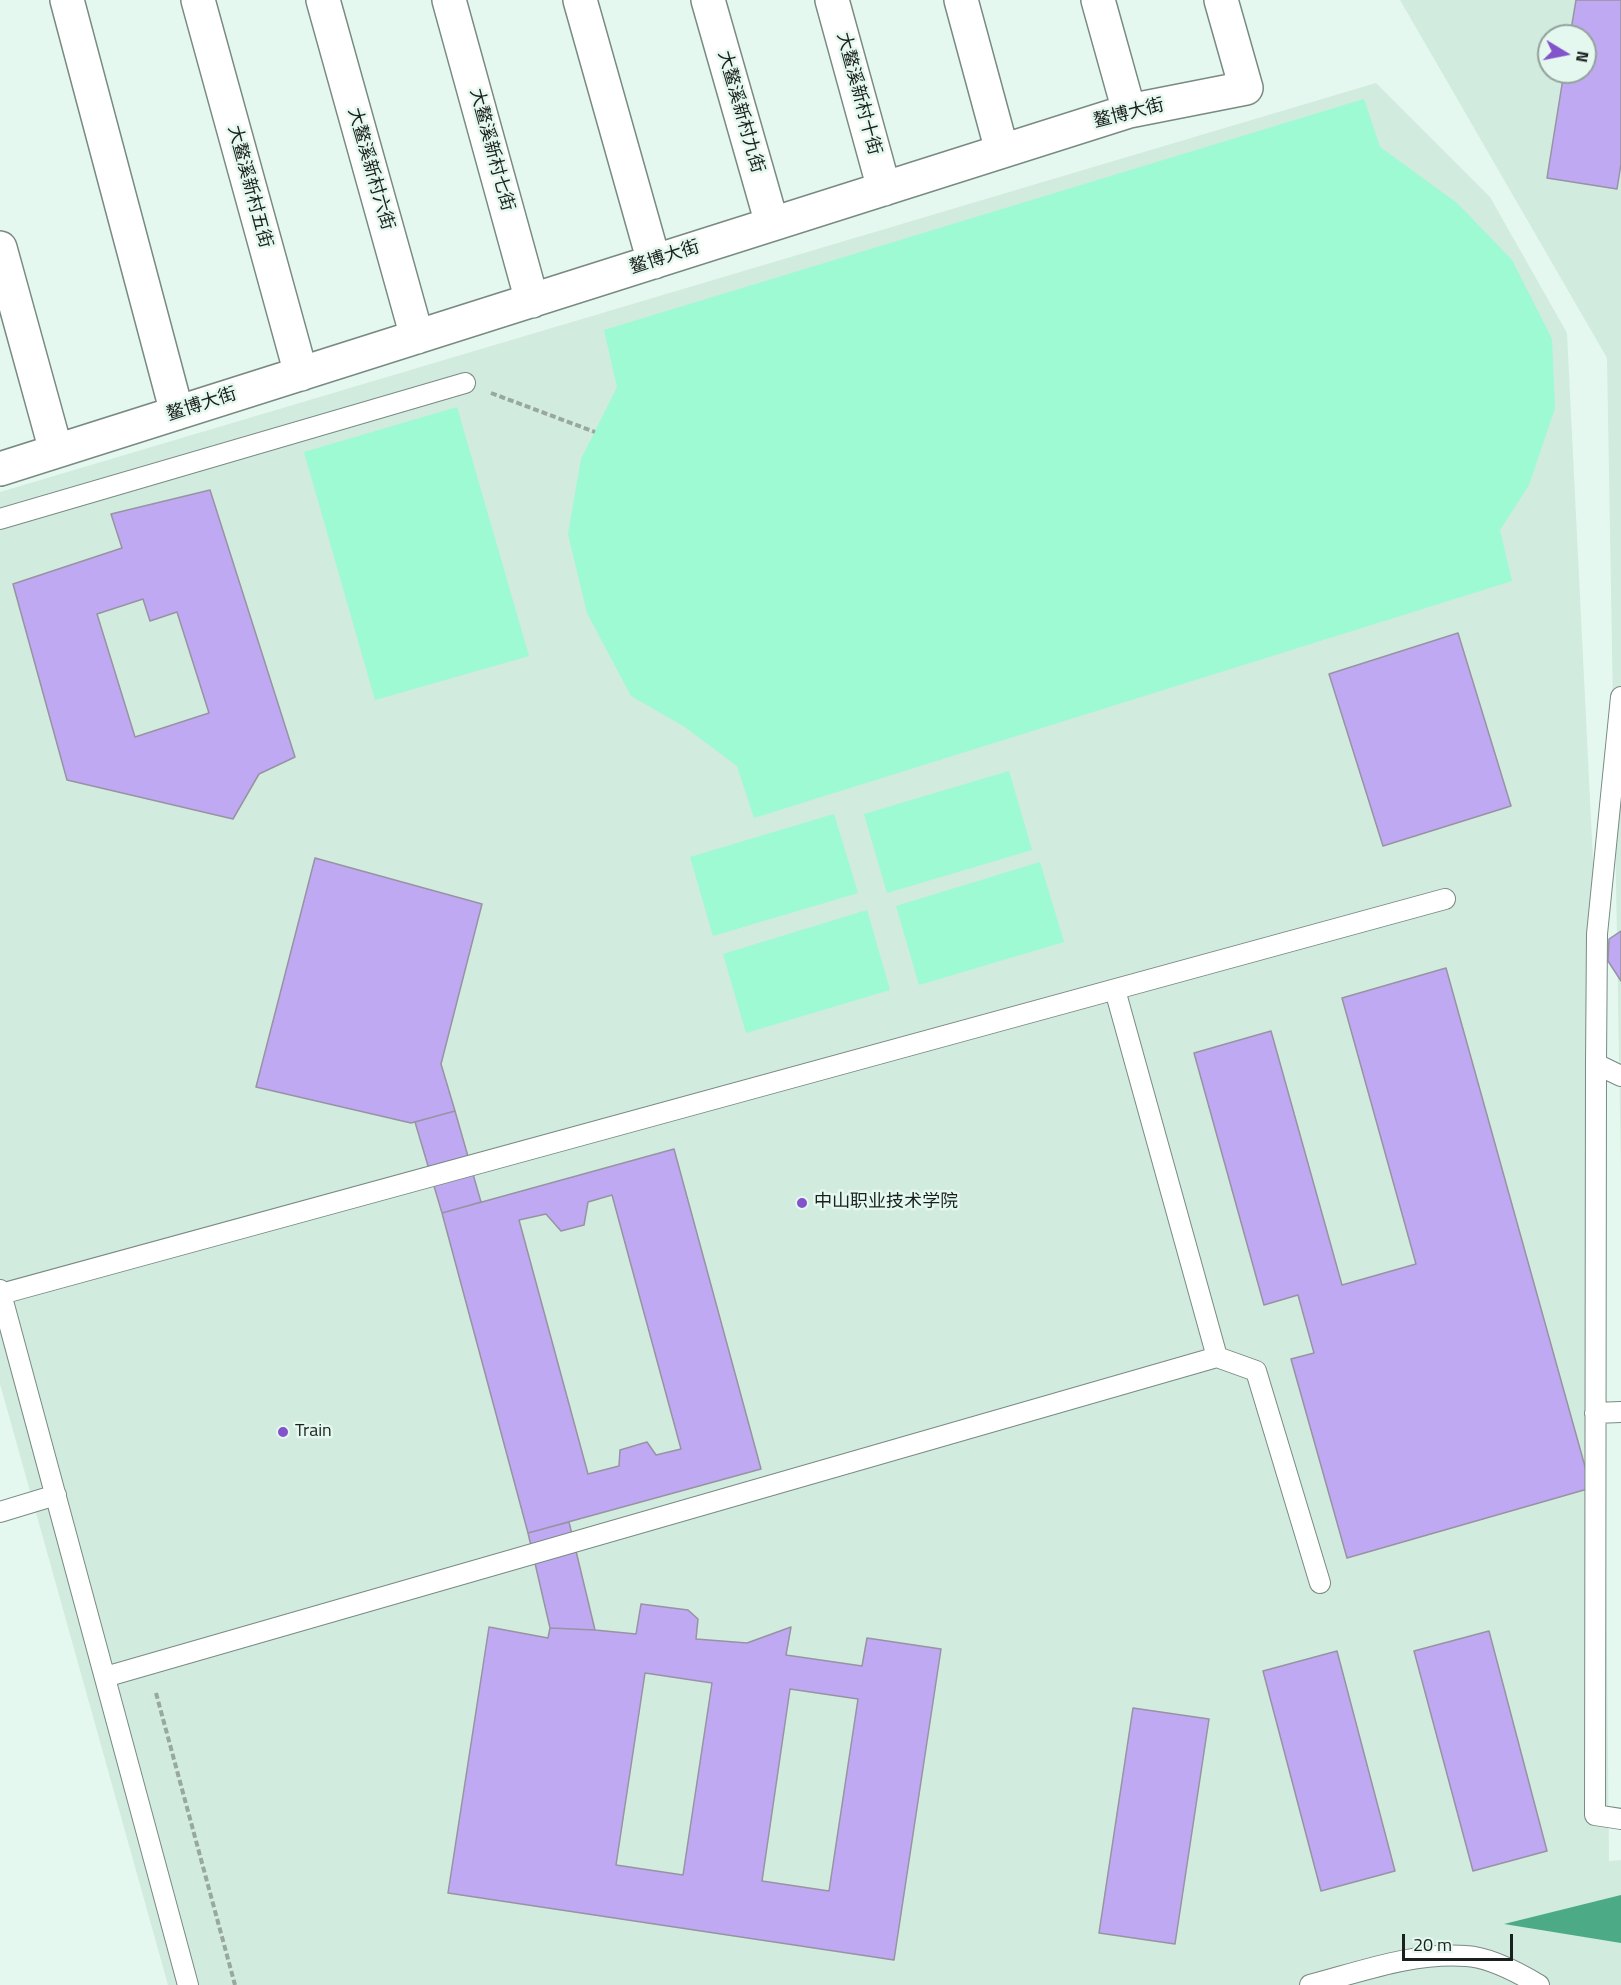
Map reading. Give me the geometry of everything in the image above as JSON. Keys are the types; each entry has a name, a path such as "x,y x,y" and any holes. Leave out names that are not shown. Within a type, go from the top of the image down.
{"street":[{"path":"67,0 177,413"},
{"name":"大鳌溪新村五街","path":"198,0 301,374"},
{"name":"大鳌溪新村六街","path":"323,0 417,337"},
{"name":"大鳌溪新村七街","path":"449,0 532,301"},
{"path":"580,0 654,262"},
{"name":"大鳌溪新村九街","path":"708,0 772,225"},
{"name":"大鳌溪新村十街","path":"832,0 884,189"},
{"path":"961,0 1002,151"},
{"path":"1098,0 1129,111"},
{"name":"鳌博大街","path":"0,470 1129,111 1246,88 1221,0"},
{"path":"0,248 56,452"}],"lane":[{"path":"0,519 465,384"},
{"path":"1621,697 1619,745 1597,934 1595,1413 1595,1815 1621,1819"},
{"path":"188,1985 1,1292 1445,899"},
{"path":"1115,990 1217,1357"},
{"path":"1596,1064 1621,1076"},
{"path":"105,1677 1217,1357 1256,1371 1320,1583"},
{"path":"1595,1413 1621,1412"},
{"path":"0,1512 56,1496"},
{"path":"1310,1985 1422,1957 1468,1956 1514,1970 1539,1985"}],"path":[{"path":"465,384 595,432"},
{"path":"148,1665 235,1985"}],"shaded area":[{"path":"1400,0 1621,0 1621,1173 1607,358"},
{"name":"中山职业技术学院","path":"1376,83 1490,197 1567,333 1601,1022 1609,1861 1621,1860 1621,1985 168,1985 0,1384 0,492"},
{"path":"1364,99 1380,147 1457,203 1512,260 1552,339 1555,408 1529,485 1500,530 1512,581 754,818 737,766 685,727 631,696 587,613 568,534 581,459 617,387 604,330"},
{"path":"457,407 529,656 375,700 304,452"},
{"path":"1009,771 1032,850 887,893 864,814"},
{"path":"834,814 858,893 713,936 690,857"},
{"path":"1040,862 1064,942 919,985 896,906"},
{"path":"867,910 890,990 746,1033 723,954"},
{"path":"1621,1895 1621,1943 1504,1924"}],"building":[{"path":"1576,0 1621,0 1621,164 1617,189 1547,178 1562,84 1597,84 1597,24 1572,24"},
{"path":"210,490 295,757 259,774 233,819 67,780 13,584 122,548 111,514","holes":["143,599 150,621 177,612 209,713 135,737 97,614"]},
{"path":"1458,633 1511,806 1383,846 1329,674"},
{"path":"315,858 482,904 441,1064 455,1111 411,1123 256,1087"},
{"path":"1621,931 1621,981 1608,961 1609,939"},
{"path":"1446,968 1591,1488 1347,1558 1291,1359 1314,1353 1298,1295 1264,1305 1194,1053 1271,1031 1342,1285 1416,1264 1342,998"},
{"path":"455,1111 481,1202 442,1213 415,1122"},
{"path":"674,1149 761,1469 528,1533 442,1213","holes":["612,1195 681,1449 656,1455 647,1442 620,1450 619,1466 588,1474 519,1220 546,1214 561,1231 584,1225 588,1202"]},
{"path":"569,1522 595,1630 550,1628 528,1533"},
{"path":"641,1604 688,1610 698,1619 696,1639 747,1643 791,1627 786,1655 862,1666 867,1638 941,1649 894,1960 448,1893 489,1627 548,1638 550,1628 636,1634","holes":["645,1673 712,1683 683,1875 616,1865","790,1689 858,1699 829,1891 762,1881"]},
{"path":"1489,1631 1547,1851 1473,1871 1414,1651"},
{"path":"1337,1651 1395,1871 1321,1891 1263,1671"},
{"path":"1133,1708 1209,1719 1175,1944 1099,1933"}],"place":[{"name":"中山职业技术学院","path":"802,1203"},
{"name":"Train","path":"283,1432"}]}
